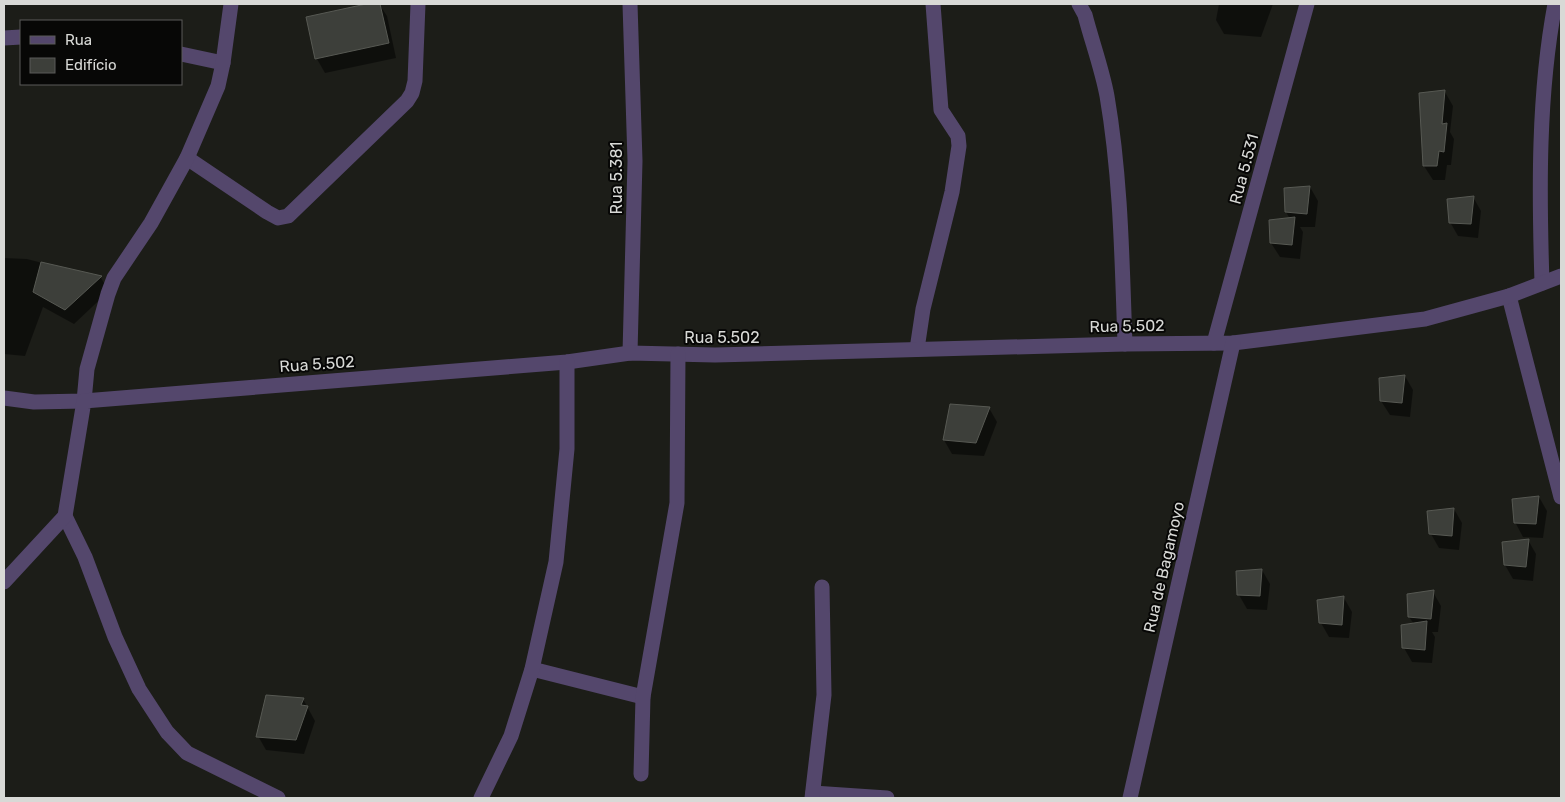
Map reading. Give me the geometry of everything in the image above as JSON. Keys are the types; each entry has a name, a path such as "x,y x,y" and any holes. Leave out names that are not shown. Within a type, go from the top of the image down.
{"street":[{"path":"4,582 65,516 84,401 87,369 108,294 114,278 151,223 187,158 218,86 231,4"},
{"path":"187,158 267,212 278,218 288,216 412,93 415,81 418,4"},
{"name":"Rua 5.381","path":"630,4 635,161 630,353"},
{"path":"917,350 922,309 952,192 959,146 958,136 941,110 933,4"},
{"path":"1079,4 1085,15 1106,94 1114,140 1120,204 1125,344"},
{"name":"Rua 5.531","path":"1214,342 1307,4"},
{"path":"1542,283 1543,112 1548,38 1554,4"},
{"path":"4,38 20,37"},
{"path":"182,54 223,63"},
{"name":"Rua 5.502","path":"4,398 34,402 84,401 567,362 630,353 715,355 1125,344 1233,343 1426,319 1509,296 1561,276"},
{"path":"1509,296 1561,497"},
{"name":"Rua de Bagamoyo","path":"1130,798 1233,343"},
{"path":"642,774 643,696 677,503 678,354"},
{"path":"481,798 511,736 532,669 556,562 567,449 567,362"},
{"path":"65,516 84,557 115,637 139,688 168,732 187,753 278,798"},
{"path":"822,587 824,695 812,795 887,798"},
{"path":"532,669 643,696"}],"building":[{"path":"366,4 380,4 389,43 315,59 306,17"},
{"path":"1445,90 1442,124 1447,123 1444,152 1439,151 1437,166 1423,166 1419,93"},
{"path":"1310,186 1307,214 1285,212 1284,188"},
{"path":"1474,196 1471,224 1449,223 1447,199"},
{"path":"1295,217 1292,245 1270,243 1269,220"},
{"path":"41,262 102,276 65,310 33,292"},
{"path":"1405,375 1402,403 1380,401 1379,378"},
{"path":"950,404 990,407 976,443 943,440"},
{"path":"1539,496 1536,524 1514,523 1512,499"},
{"path":"1454,508 1452,536 1429,534 1427,511"},
{"path":"1529,539 1526,567 1504,565 1502,542"},
{"path":"1262,569 1260,596 1237,595 1236,571"},
{"path":"1434,590 1431,619 1408,617 1407,594"},
{"path":"1344,596 1342,625 1319,623 1317,600"},
{"path":"1427,621 1425,650 1402,648 1401,625"},
{"path":"266,695 304,698 301,705 308,706 296,740 256,737"}]}
